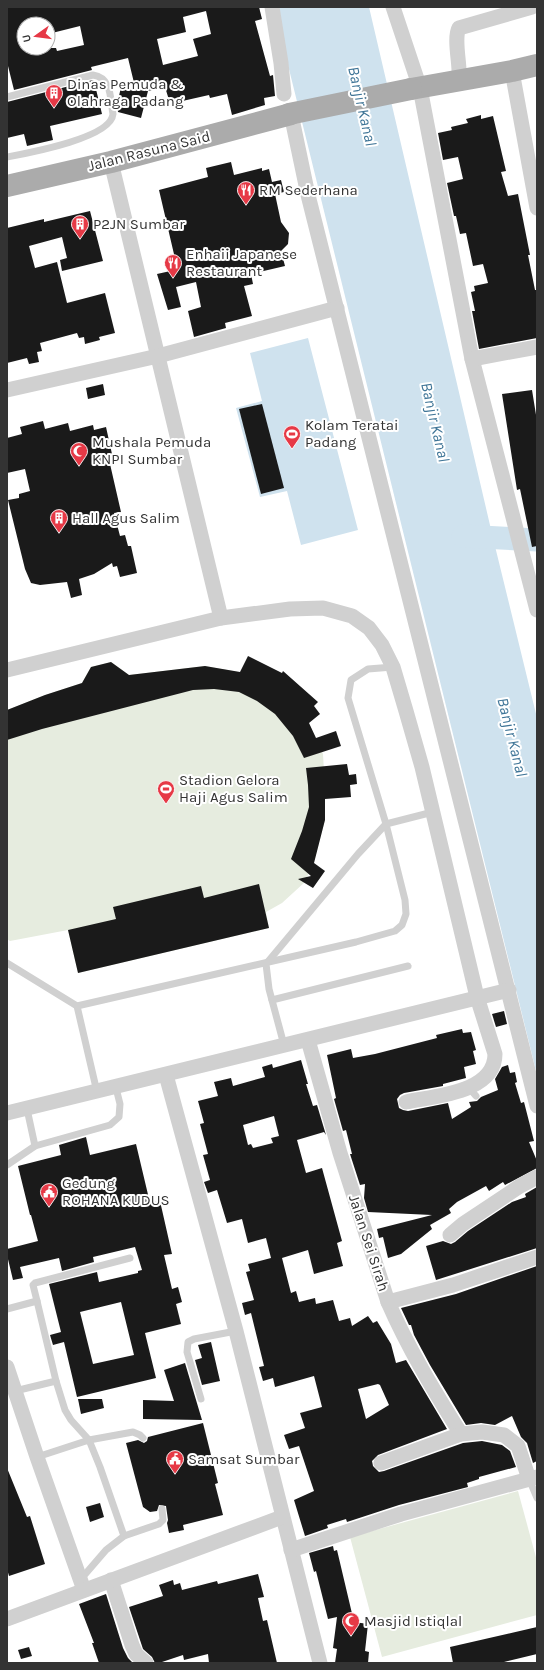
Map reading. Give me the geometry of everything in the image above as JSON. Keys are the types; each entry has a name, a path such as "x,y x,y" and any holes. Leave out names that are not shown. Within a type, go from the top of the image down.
{"main road":[{"name":"Jalan Rasuna Said","path":"7,186 111,162 288,107 415,88 460,76 512,71 537,65"}],"street":[{"path":"272,7 288,107 308,195 537,1106"},
{"path":"393,7 415,88 472,360 537,610"},
{"path":"460,76 457,40 459,28 532,7"},
{"path":"512,71 537,208"},
{"path":"111,162 221,618"},
{"path":"7,390 158,356 337,308"},
{"path":"472,360 537,347"},
{"path":"7,670 221,618 290,608 323,608 352,616 369,628 382,645 393,667 422,767 477,997 495,1054 495,1062 492,1070 472,1092 406,1102"},
{"path":"7,1113 116,1088 509,990"},
{"name":"Jalan Sei Sirah","path":"308,1040 340,1153 388,1302 401,1330 427,1378 460,1434"},
{"path":"166,1075 236,1331 320,1663"},
{"path":"450,1235 463,1224 520,1186 537,1177"},
{"path":"388,1302 453,1285 537,1256"},
{"path":"7,1367 82,1584"},
{"path":"291,1550 401,1514 533,1478 518,1446 510,1438 504,1435 482,1432 460,1434 381,1463"},
{"path":"7,1619 82,1584 111,1580 282,1517"},
{"path":"111,1580 132,1645 136,1654 146,1663"}],"lane":[{"path":"7,97 93,75 100,76 107,83 113,114 110,123 84,137 7,158"},
{"path":"7,963 77,1006 266,964 356,942 395,930 402,925 406,914 405,900 386,824 348,698 351,680 368,669 393,667"},
{"path":"284,1045 272,1000 266,964 358,854 386,824 433,812"},
{"path":"272,1000 408,966"},
{"path":"77,1006 97,1092"},
{"path":"7,1165 36,1146 110,1125 118,1117 120,1104 116,1088"},
{"path":"27,1109 36,1146"},
{"path":"124,1536 89,1440 71,1420 66,1410 56,1381 34,1285 35,1283 130,1258"},
{"path":"7,1309 37,1302"},
{"path":"200,1399 187,1352 188,1342 194,1339 236,1331"},
{"path":"15,1391 56,1381"},
{"path":"37,1457 89,1440 133,1432 143,1438"},
{"path":"533,1478 537,1498"},
{"path":"82,1584 106,1550 124,1536 159,1524 163,1520 162,1509"}],"shaded area":[{"name":"Stadion Gelora Haji Agus Salim","path":"111,662 129,675 205,666 238,672 262,679 308,721 323,754 325,820 315,858 305,882 282,903 266,912 269,928 78,973 68,930 10,941 7,939 7,710 45,695 82,683 91,667"},
{"path":"518,1491 537,1561 537,1615 382,1657 350,1537"}],"water":[{"name":"Banjir Kanal","path":"278,7 369,7 493,538 537,718 537,1075 288,65"},
{"name":"Kolam Teratai Padang","path":"308,338 358,530 301,545 287,491 260,497 236,408 262,401 250,353"}],"building":[{"path":"7,7 259,7 262,19 255,21 270,76 273,75 275,96 264,98 265,105 232,115 227,94 210,98 209,95 178,102 177,98 169,100 165,87 148,91 141,118 118,112 117,105 121,87 136,91 128,58 91,67 92,70 14,90 7,62","holes":["206,11 211,34 193,39 198,56 163,65 157,39 186,32 183,17"]},
{"name":"Dinas Pemuda & Olahraga Padang","path":"93,80 102,114 50,126 53,140 27,146 24,134 7,138 7,102"},
{"path":"481,115 481,119 493,116 506,171 501,172 508,196 518,194 530,255 528,255 535,290 537,290 537,338 479,349 472,311 475,311 471,292 475,291 474,286 488,283 483,264 473,266 466,233 460,234 456,216 454,216 447,183 463,179 458,157 443,160 438,133 452,130 451,127 468,123 466,119"},
{"path":"231,162 234,175 262,168 262,171 269,169 272,182 281,180 284,192 275,194 281,222 289,233 288,244 281,251 285,266 251,274 253,284 244,286 252,316 225,323 226,328 194,337 188,311 201,307 196,282 176,287 181,307 168,310 157,274 175,270 177,267 159,190 208,177 206,168"},
{"path":"90,211 103,261 62,271 60,260 67,258 62,237 29,246 35,268 57,262 67,303 105,293 115,333 99,337 100,340 85,344 84,337 79,338 77,333 40,343 42,351 37,352 39,362 29,364 27,358 7,363 7,228 44,219 44,222"},
{"path":"103,384 105,395 88,399 86,388"},
{"path":"532,390 537,421 537,546 532,547 520,489 517,490 502,394"},
{"path":"262,404 284,488 261,494 239,409"},
{"path":"43,421 45,429 68,423 70,431 93,425 94,430 106,427 114,463 110,464 121,512 114,513 120,536 125,535 128,546 131,546 137,573 120,577 117,566 113,567 112,563 94,574 79,579 82,595 71,598 67,582 40,585 31,583 25,569 8,500 19,498 19,494 30,491 25,469 7,473 7,438 22,434 20,427"},
{"path":"248,656 282,673 283,671 318,702 314,706 320,714 309,723 316,738 336,731 341,746 304,758 293,736 275,714 257,701 239,692 214,689 193,690 42,729 7,740 7,710 45,695 82,683 91,667 111,662 129,675 205,666 240,672"},
{"path":"347,764 349,775 356,774 357,784 350,785 351,797 325,799 325,820 314,863 325,871 313,888 298,879 311,876 291,859 302,831 309,807 306,768"},
{"path":"259,884 269,928 78,973 68,930 116,919 113,907 201,886 204,898"},
{"path":"504,1011 507,1024 496,1027 492,1014"},
{"path":"462,1029 463,1033 471,1032 476,1050 473,1051 476,1064 464,1067 466,1078 443,1084 443,1086 404,1093 397,1099 399,1108 408,1111 448,1103 452,1119 471,1107 469,1102 477,1101 481,1097 498,1090 495,1079 502,1067 508,1065 510,1073 515,1072 517,1082 515,1083 521,1103 524,1102 534,1141 529,1142 537,1161 537,1168 505,1185 503,1182 489,1191 486,1186 457,1202 449,1209 451,1213 430,1225 432,1229 401,1254 388,1258 383,1237 379,1238 377,1229 432,1215 368,1212 364,1198 365,1184 360,1185 350,1154 352,1154 346,1130 343,1131 334,1099 336,1098 327,1055 351,1049 353,1058 375,1054 437,1038 436,1035"},
{"path":"301,1060 308,1084 306,1084 313,1106 317,1105 326,1135 324,1132 297,1140 306,1173 322,1168 342,1241 337,1243 343,1266 314,1274 308,1250 282,1258 291,1293 296,1291 299,1302 315,1298 316,1304 333,1300 339,1321 350,1318 352,1326 368,1316 373,1323 377,1321 391,1344 396,1363 406,1360 447,1429 378,1455 372,1461 373,1466 379,1472 384,1471 463,1443 482,1441 502,1445 510,1451 516,1467 479,1477 479,1479 467,1483 468,1487 399,1505 347,1522 346,1519 327,1525 328,1528 305,1536 294,1500 314,1491 299,1446 289,1449 284,1435 305,1428 300,1413 322,1407 314,1376 275,1387 273,1378 263,1381 259,1367 264,1366 251,1313 245,1315 242,1303 254,1300 246,1272 250,1271 248,1264 271,1258 266,1238 248,1243 242,1219 227,1223 217,1190 208,1193 204,1182 210,1180 203,1155 208,1154 200,1124 204,1123 198,1101 218,1096 214,1082 231,1078 233,1086 265,1077 262,1067 272,1064 273,1068","holes":["274,1116 279,1136 271,1138 273,1143 253,1148 251,1144 248,1145 243,1125","378,1384 380,1385 389,1405 366,1419 358,1389"]},
{"path":"86,1137 90,1155 136,1144 150,1203 160,1201 172,1254 164,1255 172,1289 178,1287 182,1302 176,1304 181,1324 145,1333 156,1378 77,1397 64,1342 53,1345 50,1335 61,1332 49,1284 97,1272 99,1282 138,1273 138,1271 142,1270 135,1247 93,1257 94,1262 62,1271 59,1258 20,1267 23,1278 13,1280 7,1249 38,1241 18,1166 61,1155 59,1145","holes":["121,1302 134,1355 93,1364 80,1312"]},
{"path":"537,1187 537,1248 436,1280 426,1246 443,1241 451,1244 455,1242 468,1231 512,1202 526,1197 525,1194"},
{"path":"537,1266 537,1461 533,1463 527,1443 521,1437 512,1416 495,1425 481,1423 466,1425 430,1365 414,1335 411,1325 409,1325 401,1308 456,1294"},
{"path":"211,1342 220,1381 202,1385 195,1360 202,1358 198,1345"},
{"path":"185,1363 202,1420 143,1419 143,1400 174,1401 164,1370"},
{"path":"78,1399 102,1399 104,1408 81,1414"},
{"path":"203,1423 218,1483 215,1484 223,1515 183,1525 184,1530 169,1533 166,1506 159,1505 157,1511 150,1512 143,1507 126,1443 138,1440 144,1443 147,1441 148,1437"},
{"path":"7,1468 27,1517 30,1516 45,1564 9,1576 7,1569"},
{"path":"100,1503 104,1517 90,1522 86,1507"},
{"path":"333,1546 334,1551 337,1550 354,1622 368,1624 365,1651 369,1652 368,1663 335,1663 337,1649 333,1648 337,1617 328,1619 316,1571 314,1572 309,1553"},
{"path":"258,1574 264,1597 258,1598 263,1621 267,1620 277,1663 209,1663 208,1654 184,1660 183,1655 155,1663 152,1657 143,1649 129,1607 163,1596 159,1585 173,1580 174,1585 180,1583 182,1590 217,1581 218,1584"},
{"path":"106,1594 123,1648 128,1658 133,1663 99,1663 92,1643 94,1643 79,1604"},
{"path":"537,1627 537,1654 500,1663 453,1663 450,1647"},
{"path":"29,1647 32,1656 21,1659 18,1650"}],"waterway":[{"path":"463,536 537,540"}],"place":[{"name":"Dinas Pemuda & Olahraga Padang","path":"54,108"},
{"name":"RM Sederhana","path":"246,205"},
{"name":"P2JN Sumbar","path":"80,239"},
{"name":"Enhaii Japanese Restaurant","path":"173,278"},
{"name":"Kolam Teratai Padang","path":"292,449"},
{"name":"Mushala Pemuda KNPI Sumbar","path":"79,466"},
{"name":"Hall Agus Salim","path":"59,533"},
{"name":"Stadion Gelora Haji Agus Salim","path":"166,804"},
{"name":"Gedung ROHANA KUDUS","path":"49,1207"},
{"name":"Samsat Sumbar","path":"175,1474"},
{"name":"Masjid Istiqlal","path":"351,1636"}]}
